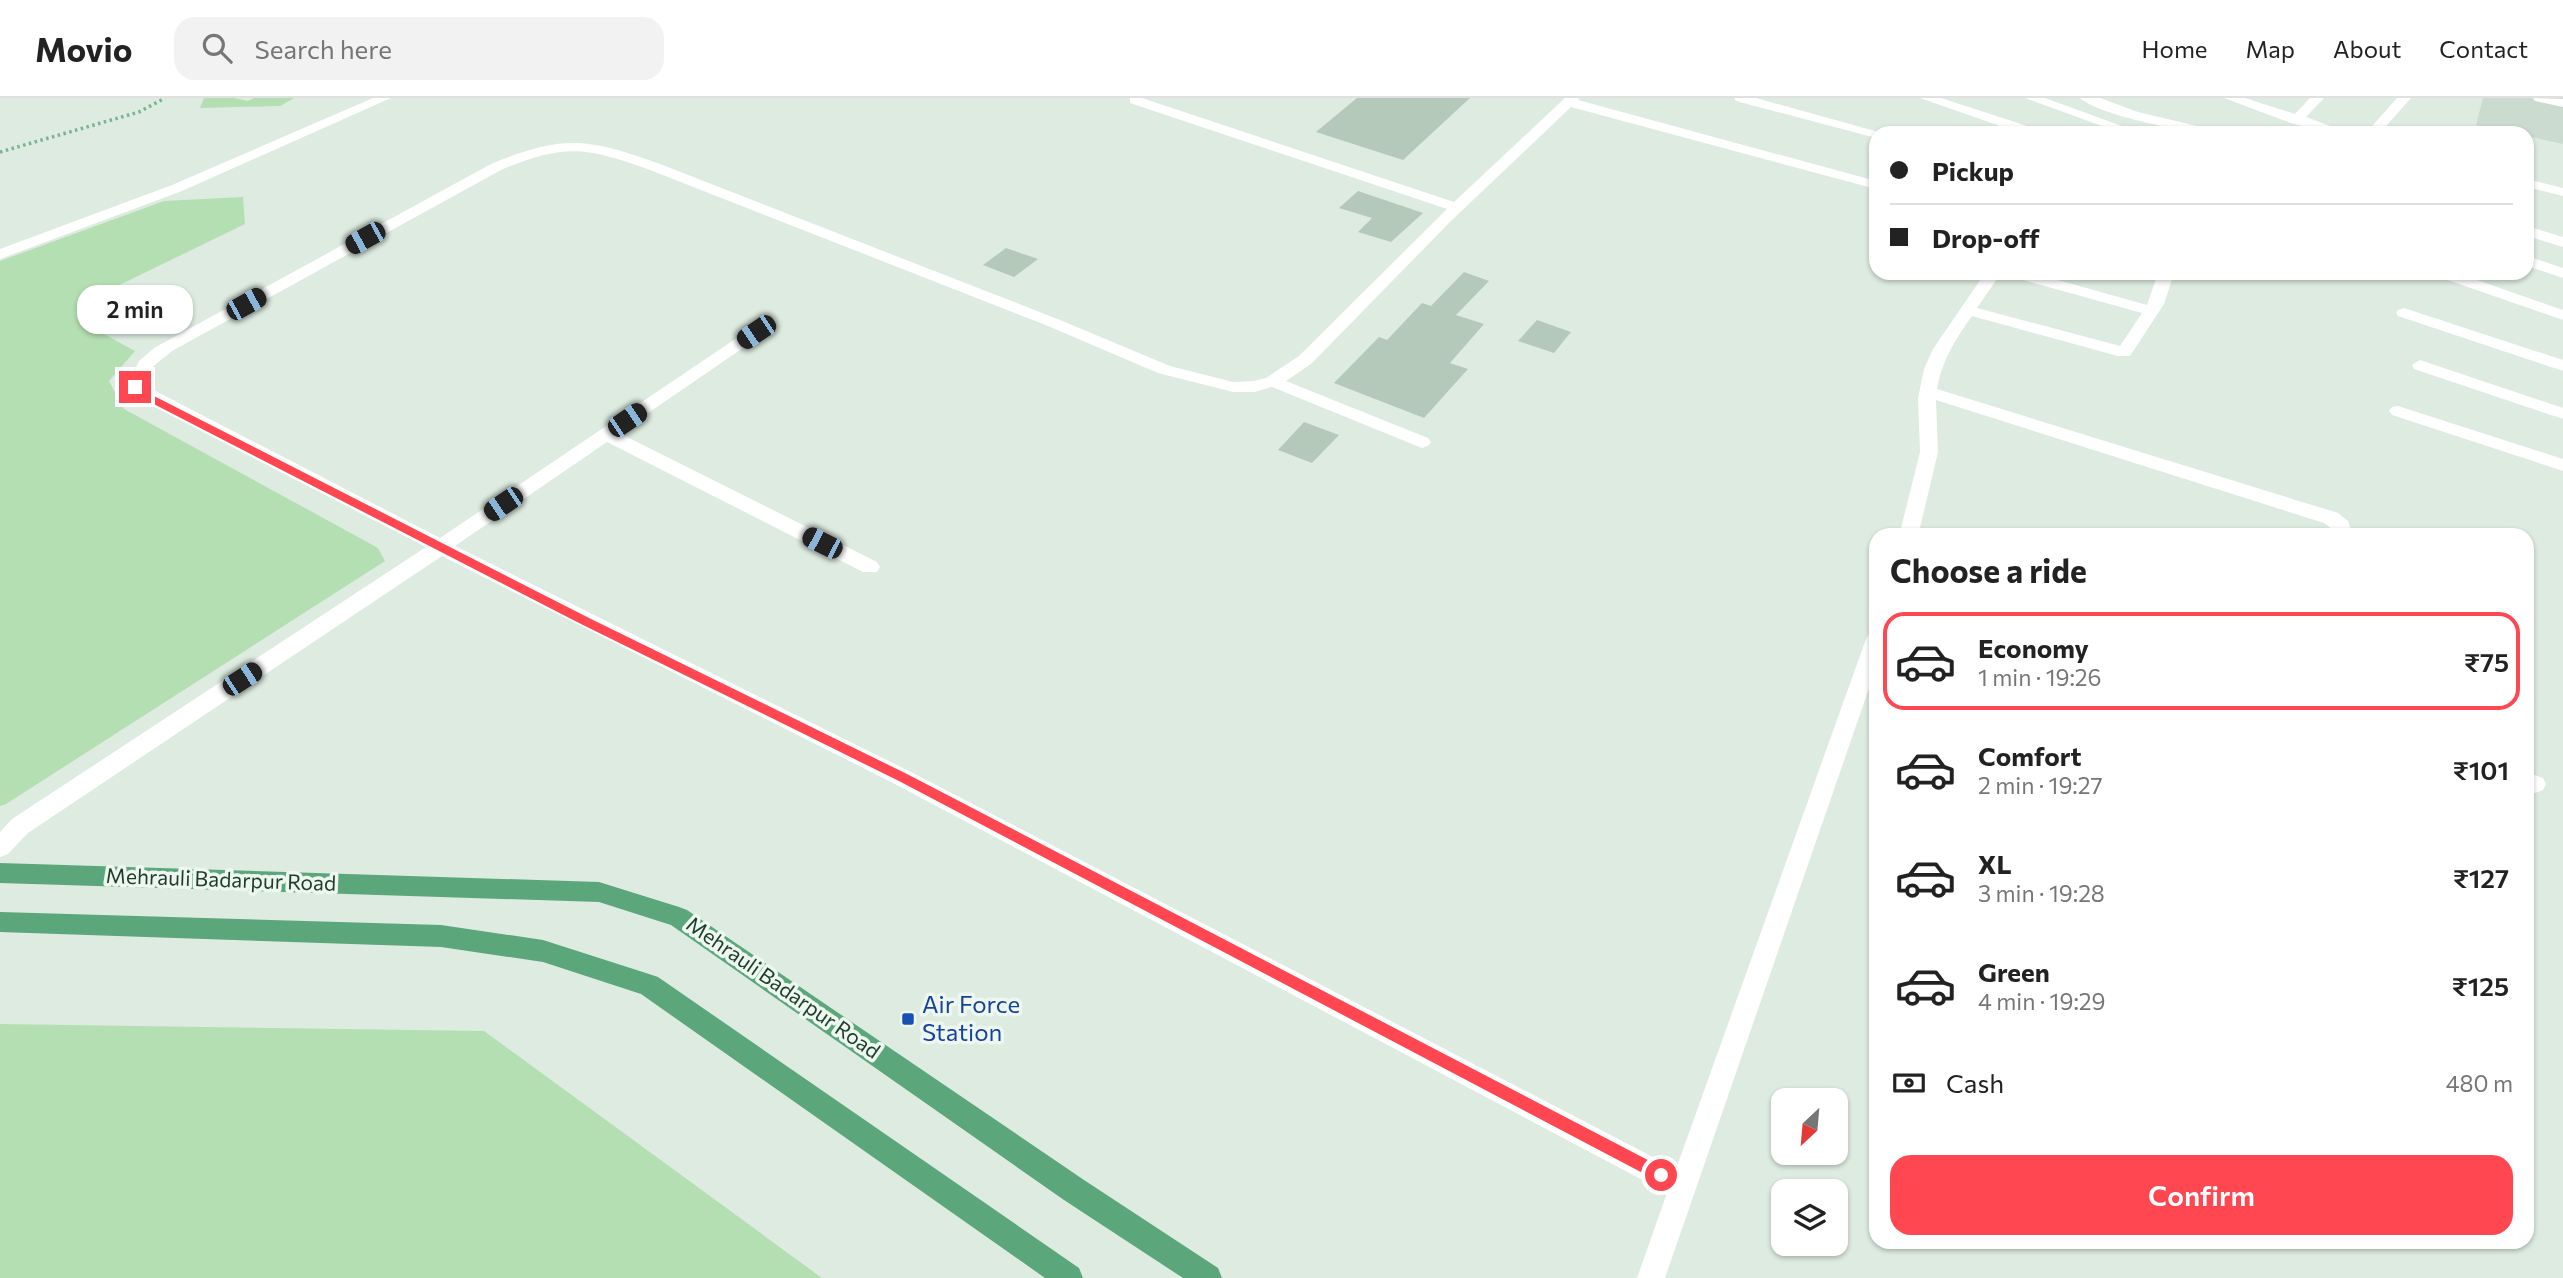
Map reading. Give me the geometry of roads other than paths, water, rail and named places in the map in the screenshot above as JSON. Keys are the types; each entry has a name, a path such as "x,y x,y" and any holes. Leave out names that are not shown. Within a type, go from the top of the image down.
{"main road":[{"name":"Mehrauli Badarpur Road","path":"0,873 598,892 679,917 1208,1278"},
{"path":"0,922 441,936 543,951 649,985 1069,1278"}],"street":[{"path":"0,254 177,188 384,98"},
{"path":"1741,98 1869,132"},
{"path":"1927,98 2013,126"},
{"path":"2032,98 2114,126"},
{"path":"2087,98 2153,121 2176,126"},
{"path":"2231,98 2317,126"},
{"path":"2296,120 2317,98"},
{"path":"2379,126 2404,98"},
{"path":"2540,98 2563,103"},
{"path":"1136,100 1457,208"},
{"path":"1683,1187 903,778 585,621 147,397 135,387 140,369 153,356 174,343 449,193 526,154 552,146 579,145 604,149 1073,330 1165,370 1209,384 1237,387 1274,382 1305,360 1457,208 1571,100 1869,183"},
{"path":"2534,185 2563,192"},
{"path":"2534,233 2563,242"},
{"path":"2534,263 2563,273"},
{"path":"1910,528 1929,452 1928,392 1932,369 1941,349 1988,280"},
{"path":"2040,280 2152,312"},
{"path":"1968,310 2117,352 2127,350 2152,312 2163,280"},
{"path":"2462,280 2563,315"},
{"path":"2404,313 2563,366"},
{"path":"0,847 20,826 442,546 756,332"},
{"path":"2420,365 2563,414"},
{"path":"1274,382 1422,442"},
{"path":"1928,392 2298,507 2331,519 2342,528"},
{"path":"2398,411 2563,465"},
{"path":"606,434 870,567"},
{"path":"1651,1278 1869,659"}],"place":[{"name":"Air Force Station","path":"908,1019"}]}
